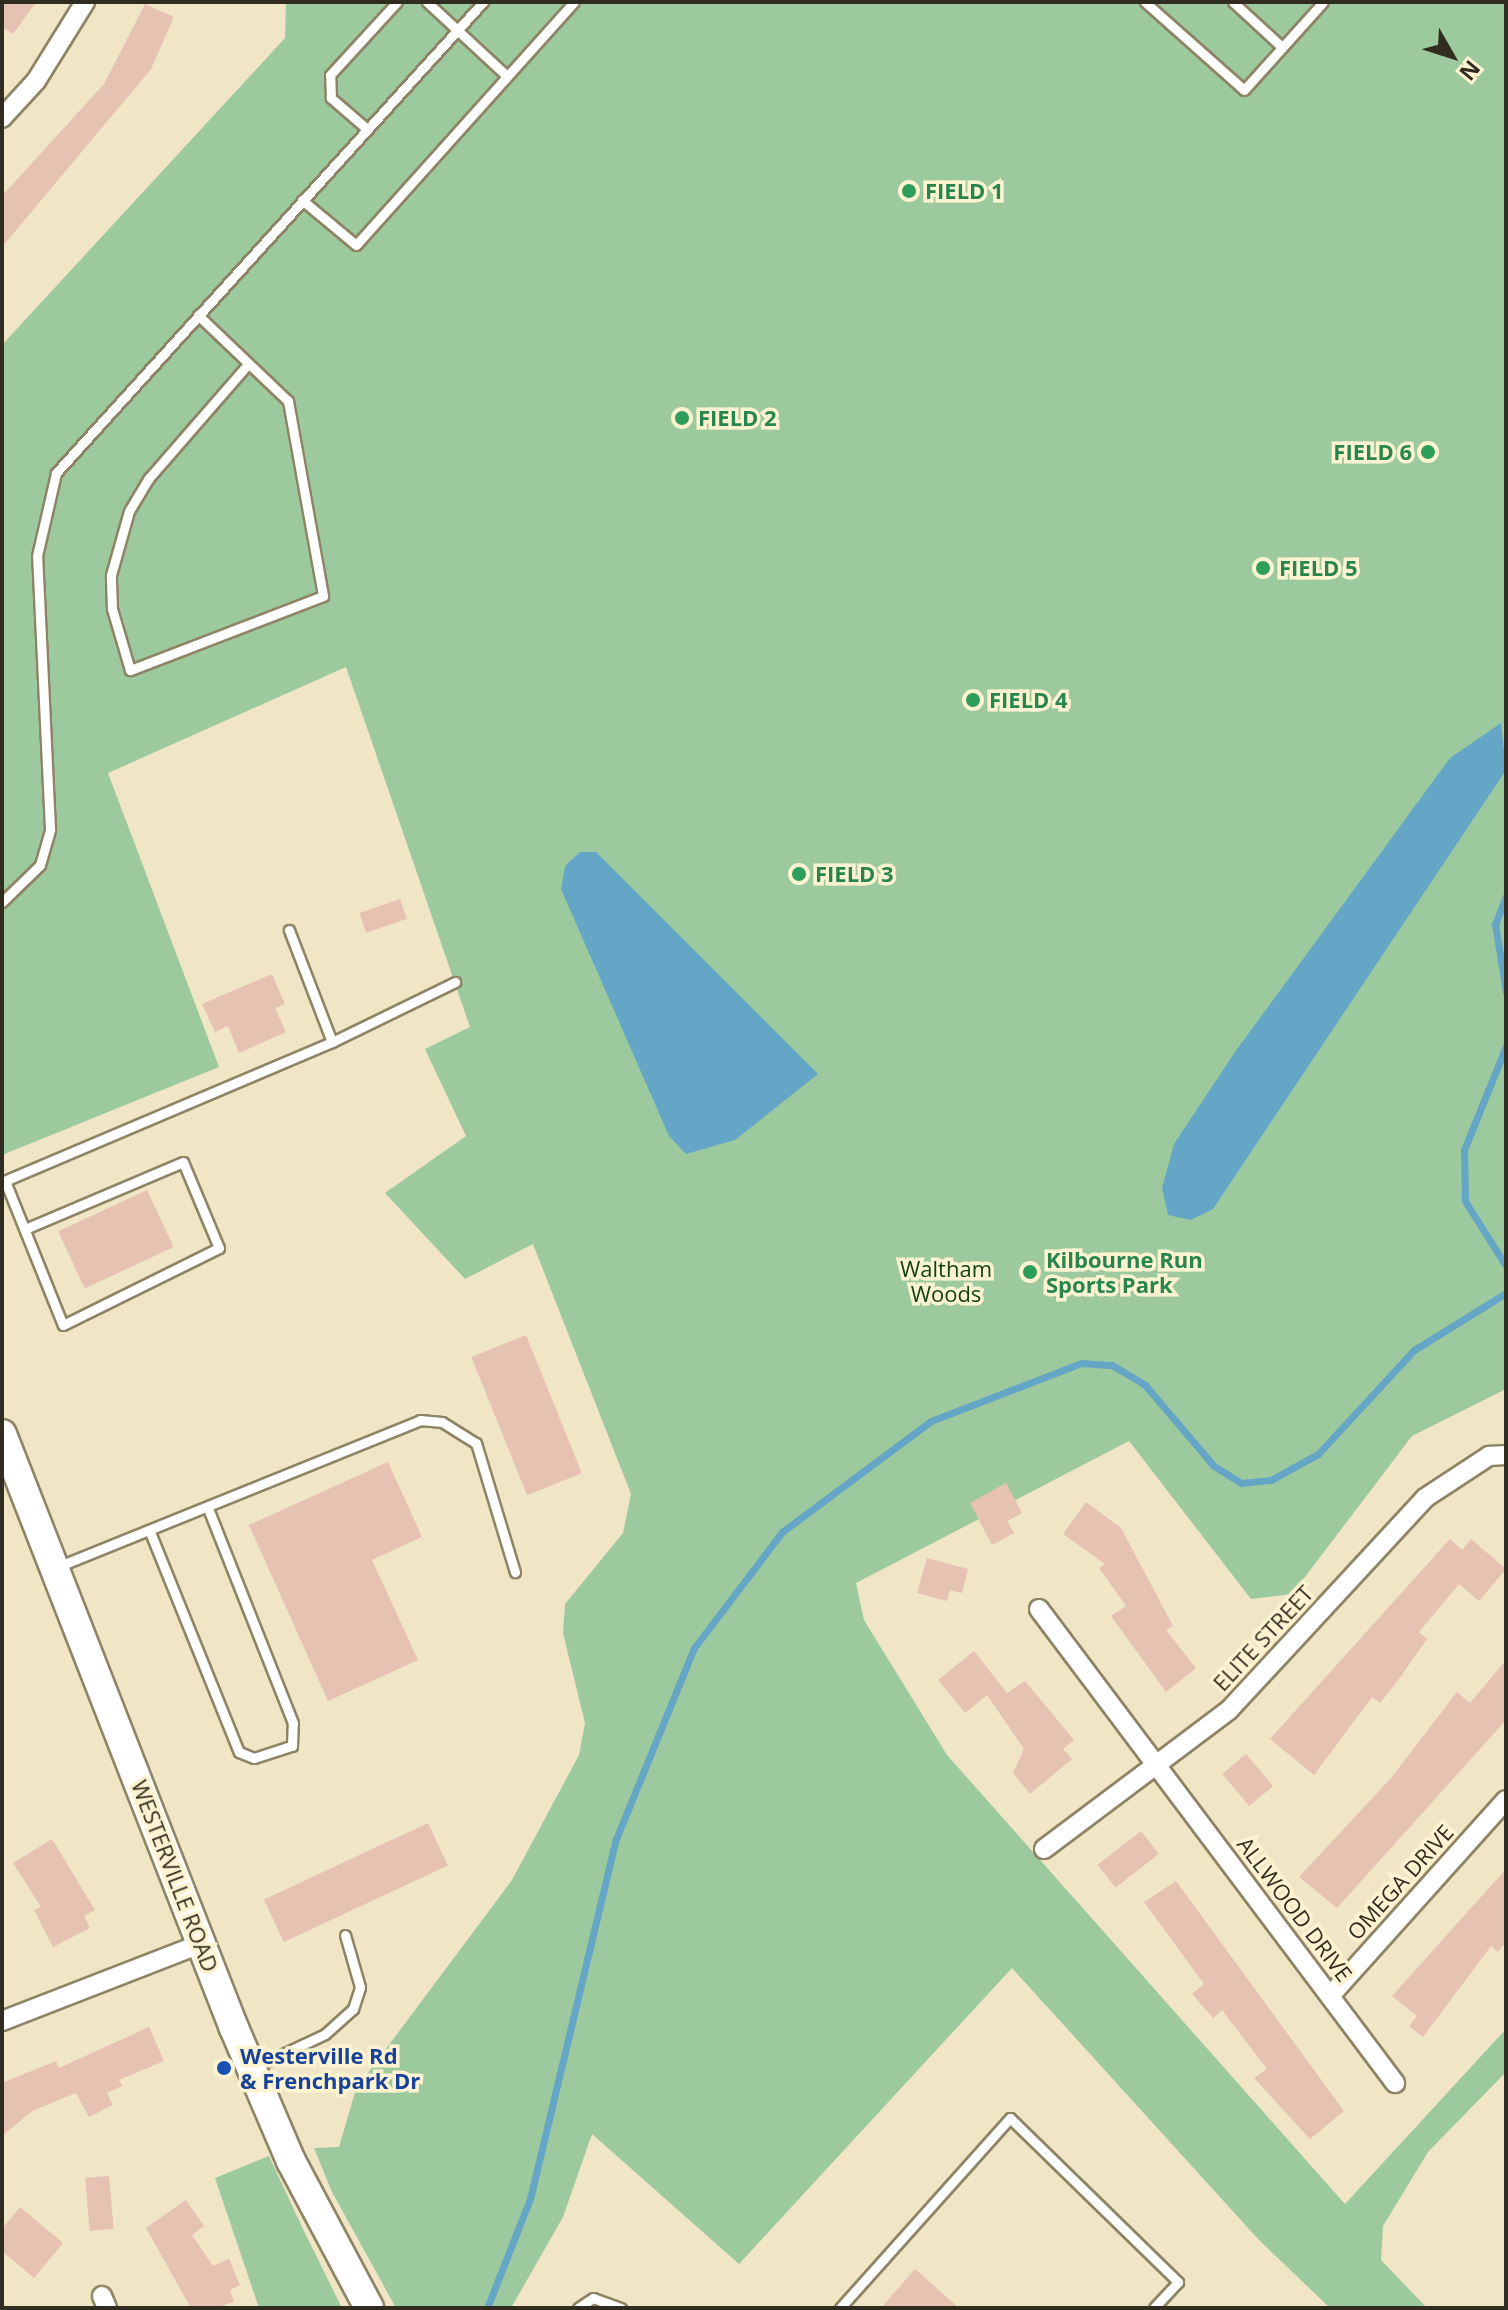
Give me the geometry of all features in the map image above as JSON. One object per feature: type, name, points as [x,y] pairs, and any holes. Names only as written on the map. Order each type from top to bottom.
[{"type":"main road","name":"WESTERVILLE ROAD","points":[[2,1434],[252,2068],[369,2308]]},
{"type":"street","points":[[2,118],[85,4]]},
{"type":"street","name":"ELITE STREET","points":[[1044,1849],[1157,1765],[1257,1684],[1425,1498],[1489,1456],[1506,1455]]},
{"type":"street","name":"ALLWOOD DRIVE","points":[[1039,1609],[1395,2083]]},
{"type":"street","name":"OMEGA DRIVE","points":[[1330,1996],[1506,1800]]},
{"type":"street","points":[[2,2021],[201,1944]]},
{"type":"lane","points":[[367,129],[331,98],[330,75],[397,2]]},
{"type":"lane","points":[[427,2],[507,76]]},
{"type":"lane","points":[[2,902],[40,865],[50,829],[37,556],[56,473],[483,2]]},
{"type":"lane","points":[[302,200],[356,245],[574,2]]},
{"type":"lane","points":[[1145,2],[1244,90],[1323,2]]},
{"type":"lane","points":[[1233,2],[1282,47]]},
{"type":"lane","points":[[198,315],[288,401],[323,596],[130,670],[112,609],[111,575],[129,511],[149,478],[248,364]]},
{"type":"lane","points":[[289,930],[332,1042]]},
{"type":"lane","points":[[25,1229],[183,1162],[219,1248],[63,1325],[4,1181],[332,1042],[455,982]]},
{"type":"lane","points":[[54,1568],[150,1532],[420,1420],[442,1422],[476,1443],[515,1572]]},
{"type":"lane","points":[[150,1532],[239,1752],[254,1758],[292,1746],[293,1723],[208,1508]]},
{"type":"lane","points":[[252,2068],[325,2034],[353,2009],[360,1987],[345,1935]]},
{"type":"lane","points":[[840,2308],[1010,2118],[1178,2282],[1154,2308]]},
{"type":"lane","points":[[578,2308],[593,2298],[621,2308]]},
{"type":"green space","name":"Kilbourne Run Sports Park","points":[[286,2],[1506,2],[1506,1389],[1412,1436],[1292,1594],[1251,1599],[1129,1441],[856,1583],[864,1620],[947,1755],[1345,2204],[1506,2029],[1506,2072],[1428,2152],[1383,2226],[1381,2260],[1427,2308],[1330,2308],[1259,2240],[1012,1968],[739,2264],[592,2134],[563,2217],[511,2308],[396,2308],[332,2192],[314,2148],[339,2147],[356,2089],[512,1880],[579,1755],[585,1723],[563,1633],[565,1604],[623,1533],[631,1494],[533,1244],[465,1279],[385,1193],[466,1136],[425,1049],[470,1027],[346,667],[108,773],[219,1067],[2,1155],[2,345],[285,38]]},
{"type":"green space","points":[[269,2156],[342,2308],[259,2308],[215,2178]]},
{"type":"water","points":[[1501,723],[1506,770],[1213,1209],[1191,1220],[1168,1215],[1162,1188],[1174,1144],[1235,1052],[1450,758]]},
{"type":"water","points":[[580,852],[596,852],[818,1074],[735,1140],[686,1154],[669,1136],[561,889],[565,866]]},
{"type":"building","points":[[2,2],[36,2],[13,34],[2,27]]},
{"type":"building","points":[[145,4],[174,17],[151,69],[2,247],[2,196],[104,84]]},
{"type":"building","points":[[400,899],[407,919],[366,933],[359,913]]},
{"type":"building","points":[[272,974],[285,1004],[275,1008],[286,1032],[239,1053],[228,1026],[215,1032],[202,1004]]},
{"type":"building","points":[[147,1190],[174,1247],[85,1289],[58,1231]]},
{"type":"building","points":[[526,1335],[582,1473],[527,1495],[471,1357]]},
{"type":"building","points":[[388,1462],[422,1537],[372,1560],[418,1660],[328,1701],[249,1525]]},
{"type":"building","points":[[1006,1483],[1022,1513],[1007,1521],[1014,1533],[992,1545],[970,1503]]},
{"type":"building","points":[[1086,1502],[1121,1528],[1173,1626],[1166,1630],[1196,1668],[1166,1692],[1111,1616],[1126,1606],[1099,1568],[1105,1564],[1063,1534]]},
{"type":"building","points":[[1450,1539],[1462,1550],[1471,1539],[1506,1569],[1479,1601],[1459,1584],[1419,1632],[1427,1639],[1399,1679],[1380,1703],[1372,1697],[1314,1775],[1270,1739]]},
{"type":"building","points":[[927,1558],[968,1569],[962,1593],[950,1590],[947,1601],[917,1593]]},
{"type":"building","points":[[974,1651],[1007,1693],[1025,1681],[1074,1740],[1063,1749],[1072,1759],[1030,1794],[1013,1773],[1024,1749],[987,1695],[965,1713],[938,1680]]},
{"type":"building","points":[[1506,1660],[1506,1720],[1337,1908],[1299,1877],[1391,1778],[1457,1692],[1470,1703]]},
{"type":"building","points":[[1246,1754],[1273,1786],[1249,1806],[1222,1774]]},
{"type":"building","points":[[428,1823],[448,1866],[284,1942],[264,1899]]},
{"type":"building","points":[[1141,1831],[1159,1854],[1116,1888],[1098,1865]]},
{"type":"building","points":[[52,1839],[95,1910],[84,1916],[90,1928],[53,1947],[34,1910],[41,1907],[13,1863]]},
{"type":"building","points":[[1506,1869],[1506,1942],[1498,1952],[1491,1946],[1423,2037],[1409,2026],[1417,2016],[1392,1996]]},
{"type":"building","points":[[1176,1881],[1344,2111],[1310,2139],[1254,2078],[1267,2069],[1222,2010],[1213,2018],[1192,1994],[1204,1984],[1144,1902]]},
{"type":"building","points":[[149,2027],[164,2061],[119,2080],[122,2086],[107,2093],[113,2105],[89,2117],[76,2093],[32,2111],[2,2136],[2,2083],[56,2061],[59,2068]]},
{"type":"building","points":[[109,2176],[114,2229],[90,2231],[85,2178]]},
{"type":"building","points":[[186,2200],[204,2226],[192,2235],[213,2266],[229,2259],[240,2285],[230,2290],[234,2301],[218,2308],[191,2308],[146,2228]]},
{"type":"building","points":[[20,2207],[63,2243],[34,2278],[2,2251],[2,2229]]},
{"type":"building","points":[[915,2269],[959,2308],[881,2308]]},
{"type":"waterway","points":[[1506,896],[1495,924],[1506,992]]},
{"type":"waterway","points":[[1506,1046],[1464,1150],[1465,1201],[1506,1266]]},
{"type":"waterway","points":[[487,2308],[530,2199],[616,1839],[694,1648],[782,1532],[931,1421],[1081,1363],[1112,1365],[1145,1385],[1214,1466],[1241,1483],[1271,1480],[1318,1454],[1414,1350],[1506,1293]]},
{"type":"place","name":"FIELD 1","points":[[909,191]]},
{"type":"place","name":"FIELD 2","points":[[682,418]]},
{"type":"place","name":"FIELD 6","points":[[1428,452]]},
{"type":"place","name":"FIELD 5","points":[[1263,568]]},
{"type":"place","name":"FIELD 4","points":[[973,700]]},
{"type":"place","name":"FIELD 3","points":[[799,874]]},
{"type":"place","name":"Kilbourne Run Sports Park","points":[[1030,1272]]},
{"type":"place","name":"Westerville Rd & Frenchpark Dr","points":[[224,2068]]},
{"type":"park label","name":"Waltham Woods","points":[[946,1280]]}]
